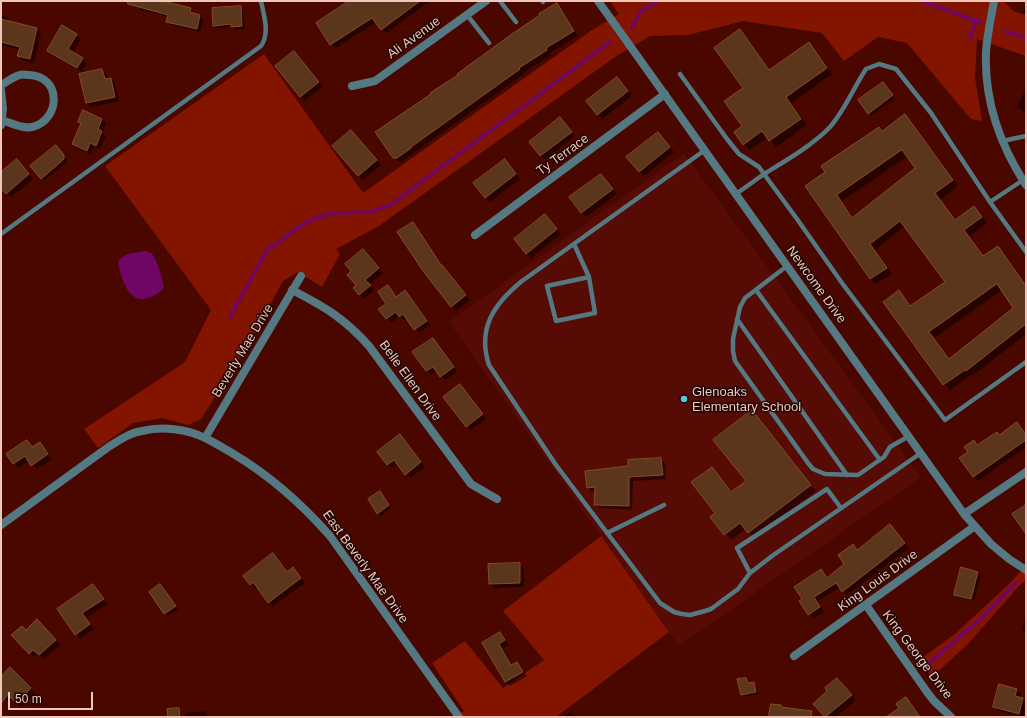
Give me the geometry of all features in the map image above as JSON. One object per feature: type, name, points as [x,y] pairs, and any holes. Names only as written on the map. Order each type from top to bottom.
[{"type":"street","name":"Ali Avenue","points":[[352,86],[376,81],[486,1]]},
{"type":"street","name":"Newcome Drive","points":[[598,1],[964,514],[991,544],[1009,559],[1026,570]]},
{"type":"street","points":[[994,1],[986,52],[986,74],[989,95],[993,116],[1002,141],[1024,182]]},
{"type":"street","points":[[1,85],[20,75],[34,75],[49,83],[53,90],[53,109],[40,124],[31,127],[2,122],[2,93]]},
{"type":"street","name":"Ty Terrace","points":[[475,235],[665,94]]},
{"type":"street","name":"Beverly Mae Drive","points":[[205,438],[301,276]]},
{"type":"street","name":"Belle Ellen Drive","points":[[292,290],[328,308],[357,332],[471,484],[497,499]]},
{"type":"street","name":"East Beverly Mae Drive","points":[[1,525],[107,448],[125,437],[142,430],[159,429],[175,430],[205,438],[267,476],[292,496],[316,520],[330,536],[459,717]]},
{"type":"street","points":[[964,514],[1026,472]]},
{"type":"street","name":"King Louis Drive","points":[[794,656],[975,526]]},
{"type":"street","name":"King George Drive","points":[[866,605],[927,692],[951,717]]},
{"type":"lane","points":[[1,234],[261,46],[265,40],[266,25],[261,1]]},
{"type":"lane","points":[[500,1],[516,22]]},
{"type":"lane","points":[[467,15],[489,43]]},
{"type":"lane","points":[[736,194],[803,149],[830,127],[866,69],[879,64],[896,69],[931,113],[990,202],[1026,252]]},
{"type":"lane","points":[[680,74],[726,139],[739,154],[759,167],[842,283],[945,420],[1026,362]]},
{"type":"lane","points":[[1002,141],[1026,136]]},
{"type":"lane","points":[[705,150],[522,281],[498,304],[488,322],[485,348],[492,371],[556,464],[660,603],[674,612],[690,615],[698,614],[710,609],[738,589],[750,573],[921,453]]},
{"type":"lane","points":[[990,202],[1024,182]]},
{"type":"lane","points":[[574,244],[590,277],[595,313],[556,320],[548,286],[590,277]]},
{"type":"lane","points":[[787,266],[745,298],[737,319],[733,351],[735,361],[813,469],[825,474],[858,475],[884,457],[890,447],[909,436]]},
{"type":"lane","points":[[756,290],[880,460]]},
{"type":"lane","points":[[737,319],[847,474]]},
{"type":"lane","points":[[750,573],[737,548],[827,489],[841,508]]},
{"type":"lane","points":[[607,533],[664,505]]},
{"type":"shaded area","points":[[610,1],[1004,1],[1013,11],[1026,15],[1026,56],[977,39],[975,78],[982,121],[971,119],[907,43],[878,37],[844,61],[822,33],[743,21],[688,35],[650,36],[615,57],[379,226],[336,249],[340,254],[322,287],[298,272],[283,281],[253,336],[201,419],[188,425],[162,418],[133,423],[98,448],[84,429],[185,362],[211,310],[105,166],[264,54],[363,193],[592,30],[619,14]]},
{"type":"shaded area","name":"Glenoaks Elementary School","points":[[684,153],[921,477],[679,646],[449,322]]},
{"type":"shaded area","points":[[145,251],[151,253],[155,259],[164,288],[155,295],[141,299],[136,298],[127,289],[121,276],[118,263],[125,255]]},
{"type":"shaded area","points":[[601,536],[669,632],[556,717],[456,717],[464,711],[432,663],[465,641],[503,688],[544,660],[503,611]]},
{"type":"shaded area","points":[[1026,565],[1026,580],[969,643],[932,677],[919,660],[955,634],[1012,581]]},
{"type":"building","points":[[128,1],[163,1],[191,8],[190,12],[200,15],[197,29],[166,22],[168,15],[128,4]]},
{"type":"building","points":[[349,1],[420,1],[381,30],[372,18],[330,45],[316,23]]},
{"type":"building","points":[[557,3],[574,31],[546,48],[547,50],[519,68],[520,69],[397,158],[393,158],[375,132],[458,75],[457,74],[540,15],[539,14]]},
{"type":"building","points":[[241,6],[242,26],[231,27],[231,24],[213,26],[212,8]]},
{"type":"building","points":[[1,19],[37,28],[30,59],[17,56],[20,47],[1,42]]},
{"type":"building","points":[[62,25],[77,34],[68,49],[83,58],[77,68],[47,51]]},
{"type":"building","points":[[740,29],[769,70],[809,42],[827,68],[786,97],[801,119],[769,141],[762,131],[743,145],[734,132],[742,126],[724,101],[743,88],[714,48]]},
{"type":"building","points":[[294,51],[319,82],[300,97],[275,66]]},
{"type":"building","points":[[102,69],[105,79],[111,78],[115,97],[86,103],[79,74]]},
{"type":"building","points":[[617,77],[628,91],[597,115],[586,101]]},
{"type":"building","points":[[883,82],[893,95],[868,114],[858,100]]},
{"type":"building","points":[[83,110],[102,119],[98,129],[102,131],[96,146],[90,143],[87,151],[72,144],[81,123],[78,122]]},
{"type":"building","points":[[905,114],[953,180],[935,193],[955,220],[974,206],[982,217],[964,230],[983,256],[998,246],[1026,286],[1026,324],[966,371],[965,370],[943,385],[883,302],[899,290],[910,306],[945,282],[900,221],[870,244],[887,268],[870,279],[805,186],[825,172],[821,166],[879,127],[882,131]],"holes":[[[902,150],[915,168],[852,218],[837,195]],[[997,284],[1013,308],[949,359],[929,332]]]},
{"type":"building","points":[[560,117],[572,132],[540,156],[529,142]]},
{"type":"building","points":[[351,130],[377,160],[358,176],[332,146]]},
{"type":"building","points":[[658,132],[670,147],[639,172],[626,157]]},
{"type":"building","points":[[56,145],[64,155],[64,159],[41,179],[30,166]]},
{"type":"building","points":[[17,159],[29,174],[6,194],[1,188],[1,172]]},
{"type":"building","points":[[505,159],[516,174],[485,198],[473,183]]},
{"type":"building","points":[[601,174],[613,189],[581,213],[569,197]]},
{"type":"building","points":[[545,214],[557,229],[526,254],[514,239]]},
{"type":"building","points":[[413,222],[441,265],[466,295],[451,307],[423,271],[397,232]]},
{"type":"building","points":[[363,249],[379,268],[365,280],[371,285],[359,295],[353,288],[356,285],[347,275],[351,271],[345,264]]},
{"type":"building","points":[[388,285],[396,297],[405,290],[427,321],[414,330],[403,314],[399,317],[396,312],[386,319],[378,309],[386,304],[378,292]]},
{"type":"building","points":[[433,338],[454,367],[440,377],[433,367],[426,371],[412,352]]},
{"type":"building","points":[[460,384],[483,414],[466,427],[443,397]]},
{"type":"building","points":[[752,410],[811,485],[748,533],[740,523],[724,535],[710,517],[715,513],[691,482],[712,467],[731,492],[746,481],[713,440]]},
{"type":"building","points":[[1017,422],[1026,435],[1026,440],[973,477],[959,458],[968,452],[964,447],[974,440],[977,445],[997,432],[999,435]]},
{"type":"building","points":[[400,434],[421,462],[405,475],[394,460],[387,465],[377,452]]},
{"type":"building","points":[[27,440],[32,447],[40,442],[48,454],[31,466],[25,456],[13,464],[6,454]]},
{"type":"building","points":[[661,458],[663,475],[629,477],[629,506],[594,505],[595,487],[587,488],[585,471],[628,466],[628,460]]},
{"type":"building","points":[[380,491],[389,505],[377,514],[368,499]]},
{"type":"building","points":[[1026,505],[1026,534],[1012,514]]},
{"type":"building","points":[[890,524],[905,543],[842,592],[836,583],[814,597],[820,607],[808,615],[799,601],[802,599],[794,587],[821,569],[827,578],[844,564],[838,555],[853,544],[857,550]]},
{"type":"building","points":[[273,553],[287,572],[293,567],[301,578],[268,603],[253,582],[250,585],[243,576]]},
{"type":"building","points":[[520,563],[520,583],[489,584],[488,564]]},
{"type":"building","points":[[961,567],[978,572],[971,599],[954,595]]},
{"type":"building","points":[[93,584],[104,599],[82,613],[90,624],[75,635],[57,609]]},
{"type":"building","points":[[160,584],[176,606],[164,614],[149,592]]},
{"type":"building","points":[[37,619],[56,640],[39,655],[33,650],[29,654],[11,635],[22,626],[26,630]]},
{"type":"building","points":[[500,632],[505,640],[499,644],[511,665],[517,662],[523,672],[505,682],[482,643]]},
{"type":"building","points":[[10,667],[31,688],[16,703],[8,695],[1,703],[1,677]]},
{"type":"building","points":[[746,678],[748,683],[754,682],[756,692],[741,695],[737,679]]},
{"type":"building","points":[[837,678],[852,695],[825,717],[813,704],[827,691],[825,688]]},
{"type":"building","points":[[999,684],[1017,689],[1015,696],[1023,698],[1019,714],[993,707]]},
{"type":"building","points":[[906,697],[920,717],[886,717],[899,708],[896,704]]},
{"type":"building","points":[[771,704],[781,705],[781,707],[812,711],[811,717],[769,717]]},
{"type":"building","points":[[179,708],[180,717],[168,717],[167,709]]},
{"type":"waterway","points":[[632,28],[641,11],[658,1]]},
{"type":"waterway","points":[[921,1],[980,22]]},
{"type":"waterway","points":[[970,38],[976,20]]},
{"type":"waterway","points":[[1005,31],[1026,38]]},
{"type":"waterway","points":[[230,317],[267,250],[305,223],[331,213],[370,212],[390,205],[610,42]]},
{"type":"waterway","points":[[926,665],[984,615],[1016,582]]},
{"type":"place","name":"Glenoaks Elementary School","points":[[684,399]]}]
